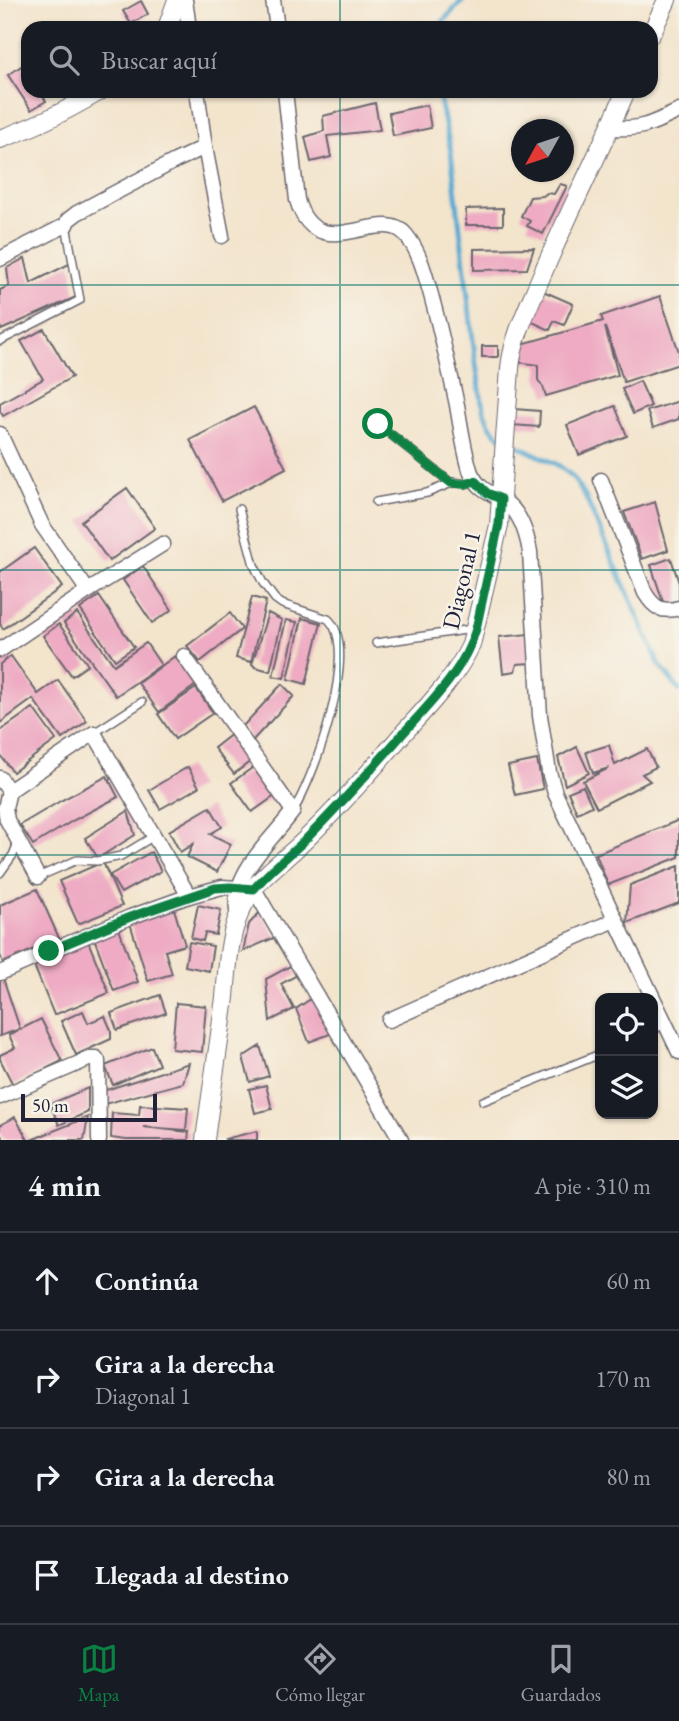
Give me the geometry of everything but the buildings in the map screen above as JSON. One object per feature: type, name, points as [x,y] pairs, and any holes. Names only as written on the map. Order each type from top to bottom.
[{"type":"street","points":[[170,21],[177,0]]},
{"type":"street","points":[[185,0],[187,21]]},
{"type":"street","points":[[273,0],[276,21]]},
{"type":"street","points":[[657,21],[667,0]]},
{"type":"street","points":[[0,139],[26,130],[87,98]]},
{"type":"street","points":[[198,98],[222,236]]},
{"type":"street","points":[[286,98],[297,200],[311,226],[326,233],[397,228],[407,236],[419,257],[443,339],[469,467],[475,481],[487,493],[511,507],[528,541],[540,716],[549,772],[562,810],[615,920],[659,1027],[679,1052]]},
{"type":"street","name":"Diagonal 1","points":[[205,1140],[229,947],[245,901],[246,888],[293,852],[318,827],[448,683],[471,645],[499,524],[511,358],[529,305],[558,237],[623,98]]},
{"type":"street","points":[[610,128],[642,127],[679,111]]},
{"type":"street","points":[[0,259],[66,225],[77,213],[175,160],[205,147]]},
{"type":"street","points":[[0,434],[42,525],[88,591]]},
{"type":"street","points":[[601,480],[645,593],[661,610],[679,608]]},
{"type":"street","points":[[0,650],[163,544]]},
{"type":"street","points":[[184,656],[293,811],[243,876],[246,888],[401,1140]]},
{"type":"street","points":[[38,877],[6,820],[5,808],[9,791],[94,733],[189,896]]},
{"type":"street","points":[[0,778],[9,791]]},
{"type":"street","points":[[0,973],[130,917],[189,896],[222,887],[246,888]]},
{"type":"street","points":[[389,1020],[615,920]]},
{"type":"street","points":[[0,1097],[94,1057],[98,1061],[99,1140]]},
{"type":"lane","points":[[0,341],[80,300],[66,225]]},
{"type":"lane","points":[[378,424],[451,483]]},
{"type":"lane","points":[[376,502],[427,493],[451,483],[465,484],[475,481]]},
{"type":"lane","points":[[239,509],[254,565],[275,599],[282,604],[328,619],[337,632],[339,675],[332,708],[313,768],[293,811]]},
{"type":"lane","points":[[376,643],[476,629]]},
{"type":"lane","points":[[94,733],[142,702]]},
{"type":"lane","points":[[38,877],[77,860],[97,861],[121,856],[154,836]]},
{"type":"lane","points":[[0,873],[18,843]]},
{"type":"lane","points":[[483,1101],[595,1056]]},
{"type":"waterway","points":[[444,21],[463,0]]},
{"type":"waterway","points":[[439,98],[451,152],[483,409],[490,426],[501,438]]},
{"type":"waterway","points":[[510,442],[558,465],[572,476],[585,496],[659,664],[679,690]]},
{"type":"route","points":[[49,951],[130,917],[215,888],[254,889],[262,878],[308,837],[373,767],[448,683],[465,658],[476,629],[499,524],[501,499],[487,493],[475,481],[469,484],[451,483],[378,424]]}]
